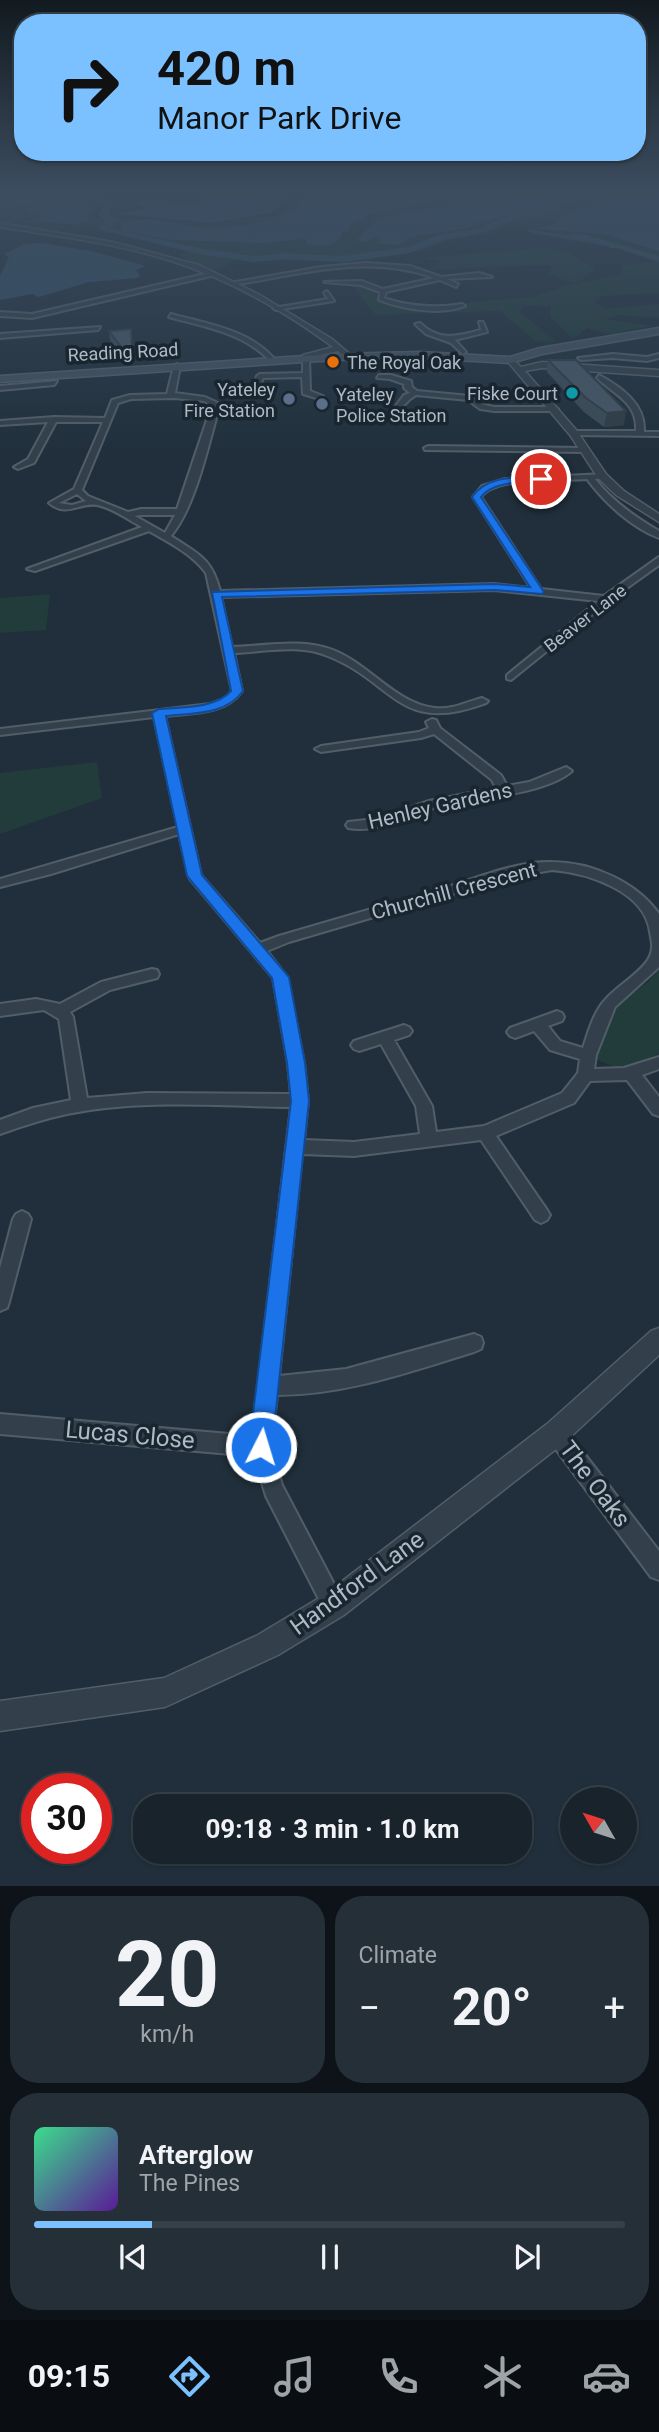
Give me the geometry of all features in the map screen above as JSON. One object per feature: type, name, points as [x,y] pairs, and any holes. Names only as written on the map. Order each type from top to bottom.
[{"type":"main road","name":"Reading Road","points":[[516,360],[540,351],[659,331]]},
{"type":"main road","name":"Reading Road","points":[[420,355],[609,340]]},
{"type":"main road","name":"Reading Road","points":[[463,352],[498,355],[516,360],[575,342]]},
{"type":"main road","name":"Reading Road","points":[[0,378],[306,358],[341,353],[498,355]]},
{"type":"street","points":[[0,314],[33,316],[196,278]]},
{"type":"street","points":[[222,278],[275,308],[341,353]]},
{"type":"street","points":[[233,283],[264,278]]},
{"type":"street","points":[[433,278],[456,285]]},
{"type":"street","points":[[327,282],[362,283],[383,291],[451,278]]},
{"type":"street","points":[[383,291],[381,299],[407,306],[442,309],[462,306]]},
{"type":"street","points":[[317,294],[340,292]]},
{"type":"street","points":[[275,308],[332,300],[327,293]]},
{"type":"street","points":[[21,335],[33,316]]},
{"type":"street","points":[[172,316],[220,329],[262,348],[272,360]]},
{"type":"street","points":[[418,324],[422,331],[453,340],[485,331],[481,323]]},
{"type":"street","points":[[0,336],[95,330]]},
{"type":"street","points":[[453,340],[463,352]]},
{"type":"street","points":[[581,358],[613,356],[647,359],[659,356]]},
{"type":"street","points":[[306,358],[306,391],[320,398]]},
{"type":"street","points":[[516,360],[542,365],[659,373]]},
{"type":"street","points":[[516,360],[575,433],[583,450],[602,476],[620,493],[659,519]]},
{"type":"street","points":[[173,396],[171,394],[177,366]]},
{"type":"street","points":[[258,377],[307,375]]},
{"type":"street","points":[[379,377],[391,377],[408,383],[408,388],[415,393],[470,398],[483,407],[554,409]]},
{"type":"street","points":[[599,377],[624,394],[639,411],[643,421],[640,433]]},
{"type":"street","points":[[0,388],[54,383]]},
{"type":"street","points":[[397,410],[407,397],[415,393]]},
{"type":"street","points":[[92,502],[84,506],[62,507],[53,503],[78,490],[115,402],[121,399],[173,396],[207,399],[216,404],[173,532],[166,537]]},
{"type":"street","points":[[0,423],[54,419],[107,420]]},
{"type":"street","points":[[18,467],[31,461],[54,419]]},
{"type":"street","points":[[575,433],[659,434]]},
{"type":"street","points":[[428,448],[583,450]]},
{"type":"street","points":[[538,592],[477,497],[478,493],[490,485],[505,481],[602,476]]},
{"type":"street","points":[[590,478],[604,496],[625,514],[659,535]]},
{"type":"street","points":[[0,732],[212,707],[230,700],[237,691],[211,573],[200,559],[128,515],[92,502],[78,490]]},
{"type":"street","points":[[128,515],[141,512],[179,512]]},
{"type":"street","points":[[32,569],[149,528]]},
{"type":"street","name":"Beaver Lane","points":[[510,677],[659,560]]},
{"type":"street","points":[[216,594],[495,587],[606,599]]},
{"type":"street","points":[[229,650],[311,649],[330,652],[405,703],[432,710],[461,709],[482,701]]},
{"type":"street","points":[[432,710],[435,730],[497,778],[503,790]]},
{"type":"street","points":[[159,713],[195,876],[280,977],[296,1063],[300,1101],[261,1447],[273,1489],[334,1605]]},
{"type":"street","points":[[321,749],[421,735],[435,730]]},
{"type":"street","name":"Henley Gardens","points":[[352,825],[377,823],[433,804],[532,785],[566,771]]},
{"type":"street","points":[[0,883],[65,867],[146,838],[185,829]]},
{"type":"street","name":"Churchill Crescent","points":[[259,949],[284,939],[484,881],[527,869],[553,866],[578,869],[610,880],[632,894],[654,916],[659,943]]},
{"type":"street","points":[[295,1147],[354,1149],[485,1133],[568,1098],[586,1075],[588,1055],[609,1004],[655,962],[659,948]]},
{"type":"street","points":[[61,1010],[106,986],[152,974]]},
{"type":"street","points":[[0,1010],[49,1004],[61,1010],[66,1017],[80,1105]]},
{"type":"street","points":[[515,1032],[557,1017]]},
{"type":"street","points":[[537,1024],[555,1046],[588,1055]]},
{"type":"street","points":[[359,1045],[404,1031]]},
{"type":"street","points":[[385,1037],[424,1106],[429,1139]]},
{"type":"street","points":[[586,1075],[613,1078],[659,1063]]},
{"type":"street","points":[[632,1074],[659,1109]]},
{"type":"street","points":[[0,1127],[49,1111],[110,1101],[300,1101]]},
{"type":"street","points":[[485,1133],[541,1214]]},
{"type":"street","points":[[0,1302],[22,1219]]},
{"type":"street","name":"Handford Lane","points":[[0,1716],[165,1692],[268,1645],[334,1605],[556,1433],[659,1339]]},
{"type":"street","points":[[267,1385],[300,1387],[392,1370],[474,1343]]},
{"type":"street","name":"Lucas Close","points":[[0,1424],[261,1447]]},
{"type":"street","name":"The Oaks","points":[[556,1433],[659,1569]]},
{"type":"green space","points":[[560,278],[583,278],[575,284],[603,278],[659,278],[659,293],[600,296],[594,302],[607,309],[659,304],[659,318],[618,315],[605,319],[653,326],[610,334],[587,328],[573,339],[550,316],[551,307],[523,305],[520,312],[555,341],[537,342],[500,311],[376,315],[352,285],[365,287],[376,294],[378,302],[414,308],[456,307],[469,302],[532,297],[574,283]]},
{"type":"green space","points":[[50,594],[46,630],[0,633],[0,598]]},
{"type":"green space","points":[[97,762],[102,798],[0,834],[0,773]]},
{"type":"green space","points":[[659,970],[659,1054],[621,1070],[596,1059],[619,1003],[648,982]]},
{"type":"water","points":[[0,278],[137,278],[89,282],[39,297],[32,294],[0,300]]},
{"type":"building","points":[[131,329],[132,348],[122,348],[109,331]]},
{"type":"building","points":[[548,360],[576,360],[626,411],[607,413],[586,398]]},
{"type":"place","name":"The Royal Oak","points":[[333,362]]},
{"type":"place","name":"Fiske Court","points":[[572,393]]},
{"type":"place","name":"Yateley Fire Station","points":[[289,399]]},
{"type":"place","name":"Yateley Police Station","points":[[322,404]]},
{"type":"route","points":[[261,1447],[300,1101],[296,1063],[280,977],[195,876],[159,713],[212,707],[230,700],[237,691],[216,594],[495,587],[538,592],[477,497],[482,489],[490,485],[505,481],[541,479]]}]
